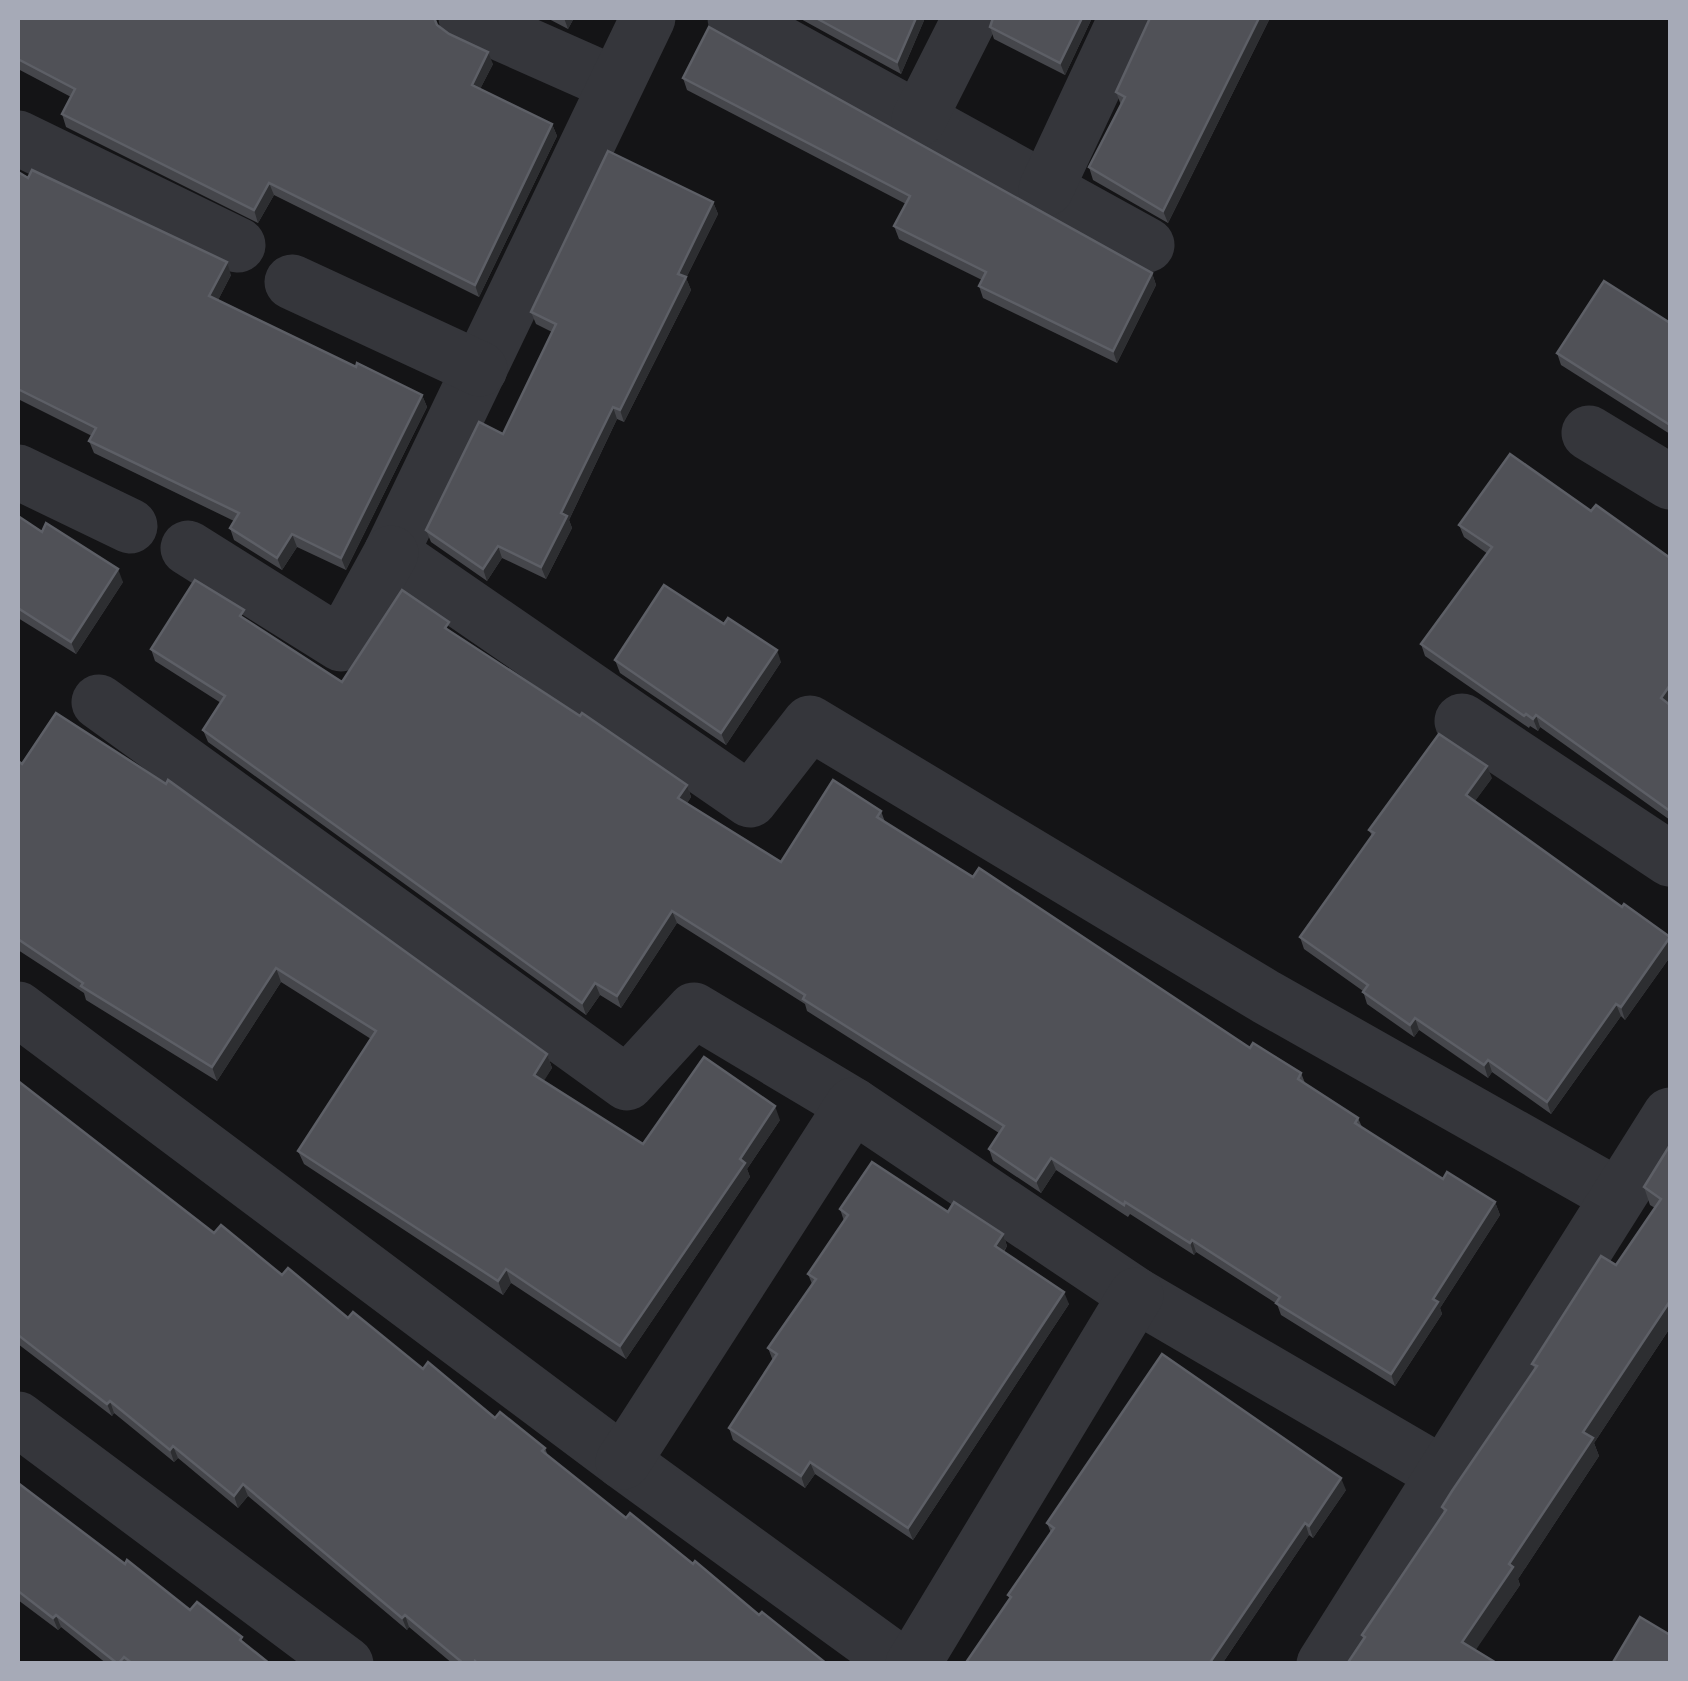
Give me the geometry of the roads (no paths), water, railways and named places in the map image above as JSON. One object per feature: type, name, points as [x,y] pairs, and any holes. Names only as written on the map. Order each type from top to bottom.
[{"type":"street","points":[[466,18],[616,84]]},
{"type":"street","points":[[188,548],[340,644],[391,552],[648,18]]},
{"type":"street","points":[[735,18],[1147,245]]},
{"type":"street","points":[[920,119],[970,18]]},
{"type":"street","points":[[1046,189],[1126,18]]},
{"type":"street","points":[[18,138],[238,245]]},
{"type":"street","points":[[292,282],[480,369]]},
{"type":"street","points":[[1589,433],[1670,482]]},
{"type":"street","points":[[18,472],[130,526]]},
{"type":"street","points":[[391,552],[750,800],[810,723],[1266,997],[1618,1196]]},
{"type":"street","points":[[99,702],[627,1083],[694,1010],[853,1106],[1136,1295],[1444,1474]]},
{"type":"street","points":[[1462,721],[1670,858]]},
{"type":"street","points":[[18,1008],[623,1462],[901,1664]]},
{"type":"street","points":[[623,1462],[853,1106]]},
{"type":"street","points":[[1324,1664],[1670,1115]]},
{"type":"street","points":[[913,1664],[1136,1295]]},
{"type":"street","points":[[18,1418],[346,1664]]}]
